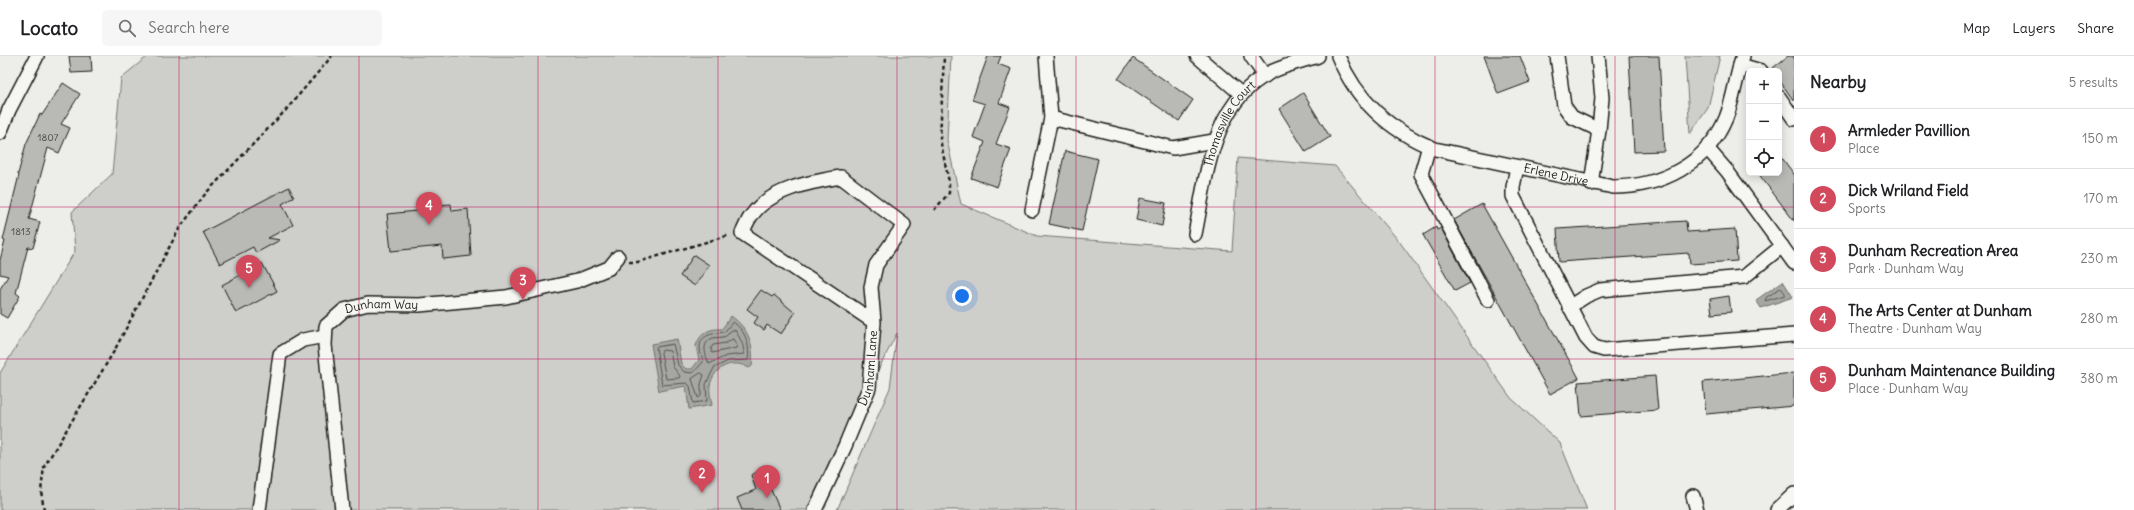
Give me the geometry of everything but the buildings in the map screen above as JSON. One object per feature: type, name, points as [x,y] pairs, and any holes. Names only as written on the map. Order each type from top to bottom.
[{"type":"street","points":[[0,133],[9,110],[37,56]]},
{"type":"street","points":[[1032,210],[1051,118],[1046,56]]},
{"type":"street","points":[[1197,56],[1242,94]]},
{"type":"street","points":[[1251,56],[1265,76]]},
{"type":"street","name":"Thomasville Court","points":[[1195,234],[1214,141],[1230,109],[1242,94],[1265,76],[1281,67],[1318,56]]},
{"type":"street","name":"Erlene Drive","points":[[1338,56],[1355,90],[1370,108],[1403,134],[1429,146],[1591,184],[1613,187],[1648,184],[1680,171],[1707,148],[1726,119],[1732,102],[1741,60]]},
{"type":"street","points":[[1557,56],[1564,106],[1572,117],[1599,130]]},
{"type":"street","points":[[1591,184],[1602,98],[1598,56]]},
{"type":"street","points":[[1741,60],[1756,68]]},
{"type":"street","points":[[1782,101],[1794,119]]},
{"type":"street","points":[[1051,118],[1173,148],[1214,141]]},
{"type":"street","points":[[1429,146],[1421,174],[1488,300]]},
{"type":"street","points":[[1707,148],[1727,171],[1794,263]]},
{"type":"street","points":[[1517,167],[1513,187],[1513,196],[1586,338],[1594,347],[1604,350],[1794,335]]},
{"type":"street","name":"Dunham Lane","points":[[742,233],[751,216],[773,196],[811,182],[840,177],[904,225],[876,265],[871,287],[874,322],[869,388],[845,446],[815,510]]},
{"type":"street","points":[[742,233],[874,322]]},
{"type":"street","points":[[1570,307],[1586,296],[1600,290],[1744,277],[1782,246]]},
{"type":"street","name":"Dunham Way","points":[[325,336],[326,326],[344,310],[368,304],[419,305],[506,297],[577,281],[609,268],[618,257]]},
{"type":"street","points":[[259,510],[280,354],[303,340],[325,336],[342,510]]},
{"type":"street","points":[[1777,510],[1794,494]]},
{"type":"street","points":[[1693,496],[1697,510]]},
{"type":"path","points":[[44,510],[41,491],[44,467],[113,353],[179,229],[206,193],[286,110],[332,56]]},
{"type":"path","points":[[934,210],[949,193],[949,182],[940,138],[944,56]]},
{"type":"path","points":[[618,257],[628,262],[638,262],[742,233]]},
{"type":"shaded area","points":[[148,56],[951,56],[947,140],[961,204],[1037,236],[1232,251],[1238,158],[1335,166],[1399,241],[1511,398],[1560,443],[1587,510],[837,510],[890,388],[897,333],[869,388],[815,510],[0,510],[0,373],[75,251],[72,212],[112,174],[121,78]]},
{"type":"shaded area","points":[[1685,56],[1720,56],[1708,108],[1690,134]]},
{"type":"water","points":[[1783,281],[1793,297],[1761,308],[1756,300]]},
{"type":"water","points":[[731,316],[742,326],[749,338],[752,351],[752,366],[749,368],[743,365],[730,364],[719,369],[712,379],[710,386],[712,405],[689,409],[686,386],[659,391],[651,344],[677,339],[681,364],[686,369],[692,369],[699,360],[696,346],[700,338],[706,332],[713,329],[722,329]]},
{"type":"place","name":"The Arts Center at Dunham","points":[[429,225]]},
{"type":"place","name":"Dunham Maintenance Building","points":[[249,288]]},
{"type":"place","name":"Dunham Recreation Area","points":[[523,300]]},
{"type":"place","name":"Dick Wriland Field","points":[[702,493]]},
{"type":"place","name":"Armleder Pavillion","points":[[767,498]]}]
